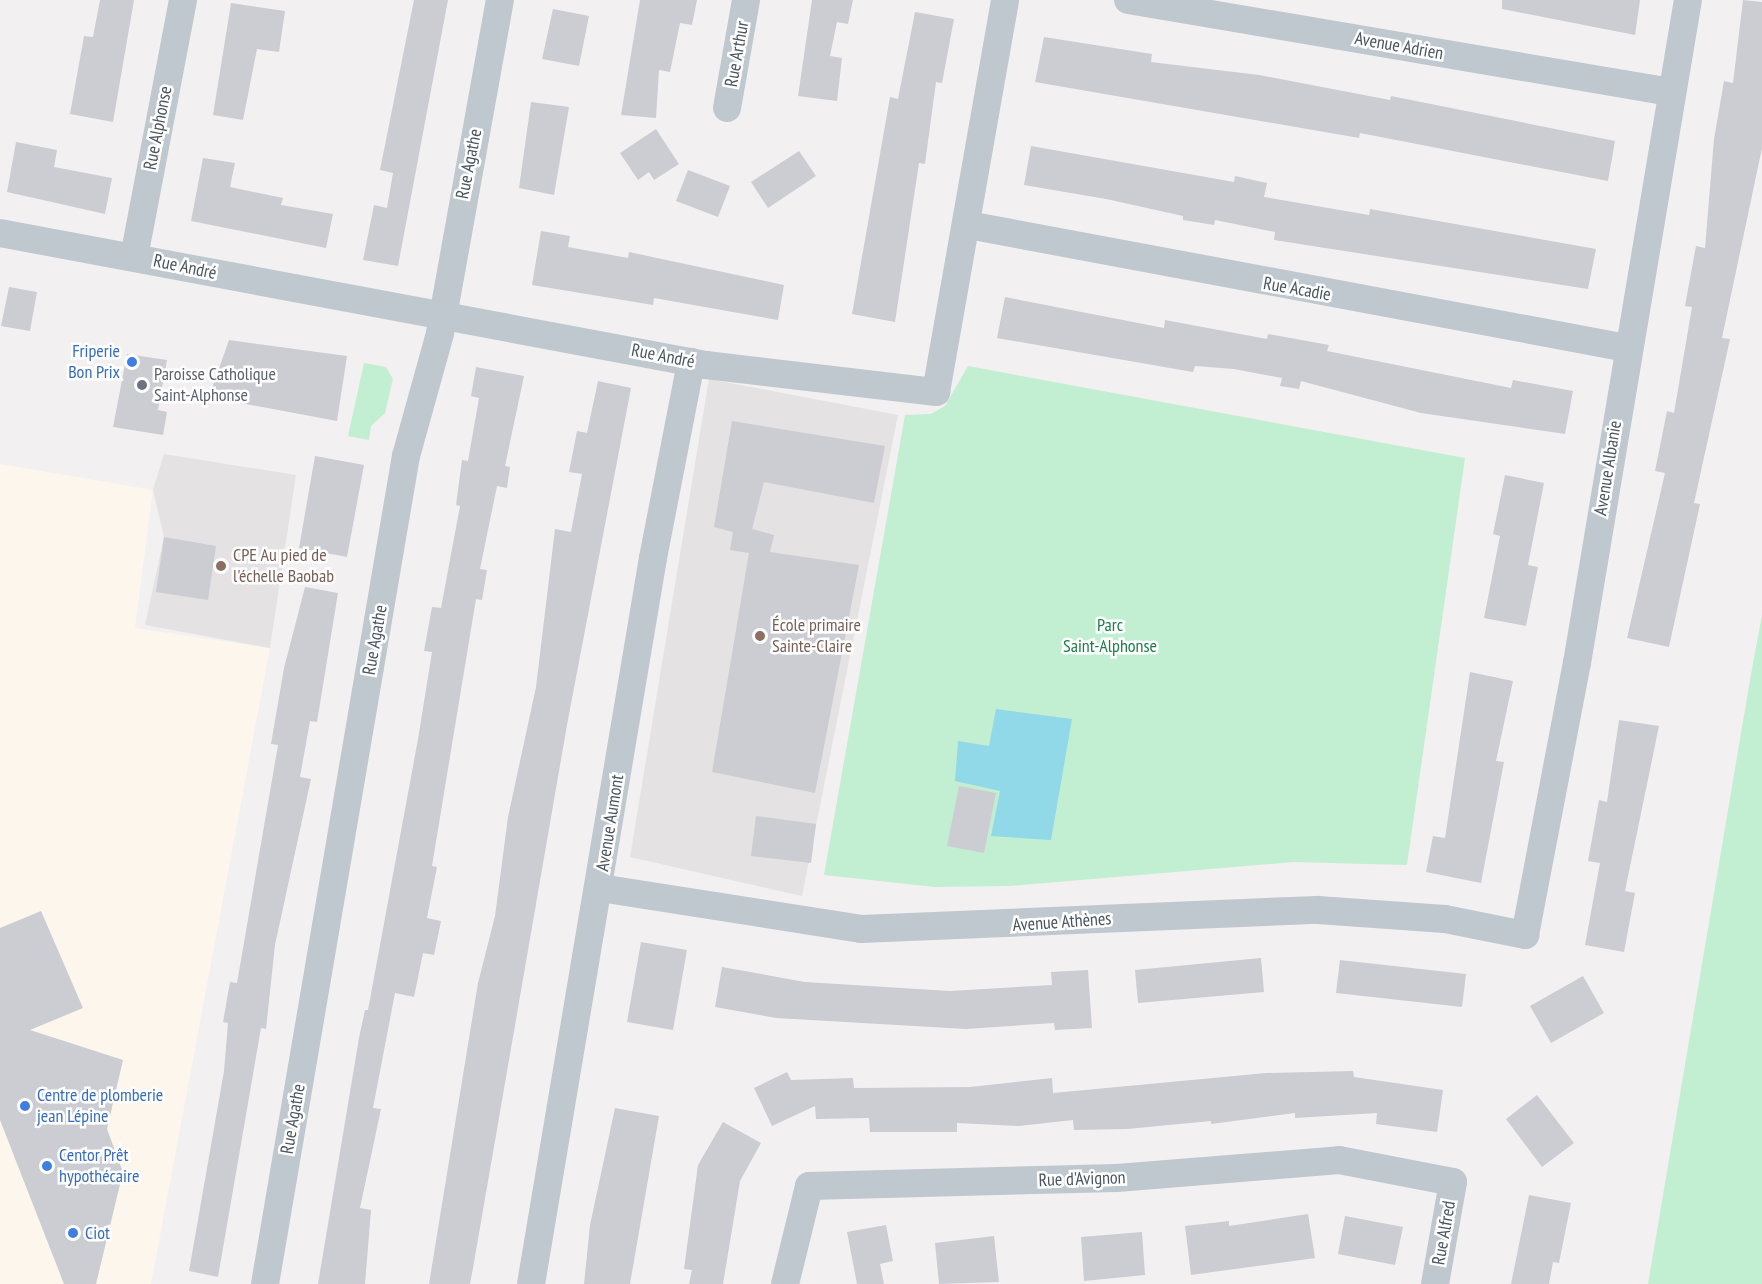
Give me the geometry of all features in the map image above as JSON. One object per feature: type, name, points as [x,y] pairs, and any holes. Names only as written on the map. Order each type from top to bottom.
[{"type":"street","name":"Rue Alphonse","points":[[134,256],[183,0]]},
{"type":"street","name":"Rue Agathe","points":[[265,1284],[406,456],[441,315],[500,0]]},
{"type":"street","name":"Rue Arthur","points":[[727,108],[746,0]]},
{"type":"street","name":"Rue André","points":[[0,233],[773,376],[865,380],[936,392],[968,225],[1005,0]]},
{"type":"street","name":"Avenue Adrien","points":[[1128,0],[1173,4],[1671,92]]},
{"type":"street","name":"Avenue Albanie","points":[[1525,935],[1577,663],[1627,348],[1688,0]]},
{"type":"street","name":"Rue Acadie","points":[[968,225],[1627,348]]},
{"type":"street","name":"Avenue Aumont","points":[[531,1284],[600,888],[653,558],[692,362]]},
{"type":"street","name":"Avenue Athènes","points":[[600,888],[861,929],[1318,910],[1445,919],[1525,935]]},
{"type":"street","name":"Rue d'Avignon","points":[[785,1284],[809,1186],[1117,1178],[1339,1160],[1453,1182]]},
{"type":"street","name":"Rue Alfred","points":[[1435,1284],[1453,1182]]},
{"type":"shaded area","name":"École primaire Sainte-Claire","points":[[709,379],[898,415],[802,896],[630,857]]},
{"type":"shaded area","name":"CPE Au pied de l'échelle Baobab","points":[[164,454],[296,475],[270,648],[145,625],[164,537],[153,490]]},
{"type":"shaded area","points":[[0,464],[153,490],[135,628],[270,648],[151,1284],[0,1284]]},
{"type":"green space","points":[[364,363],[386,367],[393,379],[385,413],[371,426],[369,440],[348,436]]},
{"type":"green space","name":"Parc Saint-Alphonse","points":[[968,366],[1465,458],[1407,865],[1293,862],[1009,886],[935,887],[824,875],[905,415],[931,414],[945,406]]},
{"type":"green space","points":[[1762,615],[1762,1284],[1648,1284],[1750,680]]},
{"type":"water","points":[[996,709],[1072,719],[1051,840],[991,836],[1000,791],[955,781],[958,741],[989,746]]},
{"type":"building","points":[[100,0],[134,0],[113,122],[70,114],[84,36],[93,37]]},
{"type":"building","points":[[414,0],[448,0],[398,266],[363,260],[374,205],[387,208],[393,173],[380,170]]},
{"type":"building","points":[[640,0],[697,0],[692,25],[680,23],[670,72],[659,70],[656,118],[621,115]]},
{"type":"building","points":[[812,0],[853,0],[848,24],[837,22],[830,56],[842,58],[837,101],[798,96]]},
{"type":"building","points":[[1502,0],[1640,0],[1635,35],[1502,9]]},
{"type":"building","points":[[1743,0],[1762,2],[1762,148],[1722,338],[1730,339],[1694,503],[1700,504],[1669,647],[1627,638],[1665,473],[1655,471],[1667,411],[1674,413],[1692,307],[1685,306],[1696,246],[1705,248],[1714,139],[1724,81],[1733,83]]},
{"type":"building","points":[[231,3],[285,11],[279,52],[257,49],[243,120],[213,115]]},
{"type":"building","points":[[553,9],[589,16],[579,66],[542,59]]},
{"type":"building","points":[[915,12],[954,19],[942,83],[936,82],[925,164],[919,163],[895,322],[852,314],[890,97],[898,99]]},
{"type":"building","points":[[1044,37],[1152,54],[1151,62],[1259,75],[1390,100],[1391,96],[1615,141],[1608,181],[1360,133],[1359,138],[1035,82]]},
{"type":"building","points":[[531,102],[569,107],[554,195],[519,188]]},
{"type":"building","points":[[656,129],[679,164],[654,180],[649,172],[638,180],[620,153]]},
{"type":"building","points":[[16,142],[57,150],[54,167],[112,178],[105,214],[7,192]]},
{"type":"building","points":[[1031,146],[1234,182],[1235,176],[1267,183],[1264,197],[1369,215],[1370,209],[1596,249],[1588,289],[1274,240],[1275,232],[1215,220],[1214,225],[1183,220],[1183,216],[1106,199],[1024,185]]},
{"type":"building","points":[[799,151],[816,176],[768,208],[751,182]]},
{"type":"building","points":[[203,158],[235,163],[230,187],[283,198],[281,205],[333,214],[326,248],[191,221]]},
{"type":"building","points":[[688,170],[730,186],[718,217],[676,201]]},
{"type":"building","points":[[541,231],[570,236],[568,247],[628,258],[629,252],[784,285],[778,320],[654,298],[653,305],[532,285]]},
{"type":"building","points":[[9,287],[37,292],[30,331],[1,326]]},
{"type":"building","points":[[1005,297],[1164,328],[1165,320],[1267,339],[1268,334],[1329,345],[1327,351],[1511,388],[1513,380],[1573,391],[1565,434],[1421,413],[1301,381],[1299,389],[1280,386],[1282,378],[1234,369],[1195,366],[1193,372],[997,338]]},
{"type":"building","points":[[229,340],[347,356],[337,421],[224,400],[225,392],[212,388]]},
{"type":"building","name":"Paroisse Catholique Saint-Alphonse","points":[[127,354],[167,360],[158,410],[167,412],[163,435],[113,427]]},
{"type":"building","points":[[476,367],[524,376],[505,466],[510,467],[507,488],[497,486],[480,569],[487,570],[482,600],[476,599],[432,866],[437,867],[427,918],[441,921],[434,955],[423,953],[414,997],[395,993],[373,1108],[381,1109],[360,1208],[371,1210],[365,1284],[318,1284],[359,1038],[365,1010],[368,1010],[418,739],[432,652],[424,651],[432,607],[441,608],[460,506],[456,505],[462,460],[468,461],[479,398],[471,396]]},
{"type":"building","points":[[598,381],[631,388],[567,725],[473,1268],[470,1284],[429,1284],[478,983],[495,916],[508,817],[536,687],[555,529],[571,532],[582,474],[569,472],[577,431],[587,433]]},
{"type":"building","name":"École primaire Sainte-Claire","points":[[732,421],[885,446],[874,503],[764,482],[752,529],[774,535],[770,552],[859,565],[815,793],[712,772],[749,553],[730,550],[733,532],[714,527]]},
{"type":"building","points":[[315,456],[364,465],[347,557],[299,548]]},
{"type":"building","points":[[1505,475],[1544,483],[1528,565],[1538,567],[1526,626],[1484,618],[1500,536],[1493,534]]},
{"type":"building","name":"CPE Au pied de l'échelle Baobab","points":[[164,537],[216,546],[208,600],[156,592]]},
{"type":"building","points":[[305,587],[338,593],[317,722],[310,721],[300,777],[311,779],[275,945],[266,1029],[261,1028],[218,1277],[189,1271],[224,1071],[228,1023],[223,1022],[230,982],[237,983],[278,745],[271,744],[284,668]]},
{"type":"building","points":[[1470,672],[1513,681],[1496,761],[1504,762],[1481,883],[1426,872],[1433,836],[1445,838]]},
{"type":"building","points":[[1619,720],[1659,726],[1625,891],[1635,893],[1624,952],[1585,945],[1600,863],[1588,861],[1599,800],[1607,802]]},
{"type":"building","points":[[959,786],[996,793],[984,853],[947,846]]},
{"type":"building","points":[[756,816],[816,824],[811,863],[751,856]]},
{"type":"building","points":[[41,911],[83,1008],[30,1030],[123,1060],[107,1129],[123,1172],[96,1284],[64,1284],[0,1120],[0,928]]},
{"type":"building","points":[[641,942],[687,950],[673,1030],[627,1022]]},
{"type":"building","points":[[1261,958],[1264,992],[1138,1003],[1135,970]]},
{"type":"building","points":[[1340,960],[1466,974],[1462,1007],[1336,993]]},
{"type":"building","points":[[722,967],[805,982],[950,991],[1052,985],[1051,972],[1088,970],[1092,1028],[1055,1030],[1054,1023],[966,1029],[776,1018],[715,1007]]},
{"type":"building","points":[[1583,976],[1604,1013],[1551,1043],[1530,1006]]},
{"type":"building","points":[[1353,1071],[1354,1077],[1443,1090],[1437,1132],[1376,1124],[1377,1113],[1295,1118],[1295,1113],[1211,1124],[1211,1121],[1127,1129],[1074,1130],[1073,1120],[1019,1126],[957,1123],[957,1132],[870,1132],[869,1118],[816,1119],[815,1106],[772,1126],[754,1088],[787,1072],[791,1080],[853,1078],[854,1088],[970,1087],[1052,1078],[1053,1093],[1266,1073]]},
{"type":"building","points":[[1537,1095],[1574,1143],[1542,1167],[1506,1119]]},
{"type":"building","points":[[615,1108],[659,1116],[630,1284],[584,1284],[590,1225]]},
{"type":"building","points":[[723,1122],[761,1143],[740,1181],[723,1284],[689,1284],[692,1270],[684,1269],[698,1165]]},
{"type":"building","points":[[1529,1195],[1571,1203],[1559,1263],[1553,1262],[1549,1284],[1511,1284]]},
{"type":"building","points":[[1308,1214],[1315,1258],[1191,1275],[1185,1226],[1229,1221],[1229,1226]]},
{"type":"building","points":[[1345,1216],[1403,1227],[1395,1265],[1338,1254]]},
{"type":"building","points":[[886,1225],[893,1261],[880,1264],[884,1284],[857,1284],[847,1232]]},
{"type":"building","points":[[1142,1232],[1145,1275],[1084,1281],[1081,1237]]},
{"type":"building","points":[[994,1236],[999,1282],[939,1284],[935,1243]]},
{"type":"place","name":"Friperie Bon Prix","points":[[132,362]]},
{"type":"place","name":"Paroisse Catholique Saint-Alphonse","points":[[142,385]]},
{"type":"place","name":"CPE Au pied de l'échelle Baobab","points":[[221,566]]},
{"type":"place","name":"École primaire Sainte-Claire","points":[[760,636]]},
{"type":"place","name":"Centre de plomberie jean Lépine","points":[[25,1106]]},
{"type":"place","name":"Centor Prêt hypothécaire","points":[[47,1166]]},
{"type":"place","name":"Ciot","points":[[73,1233]]}]
